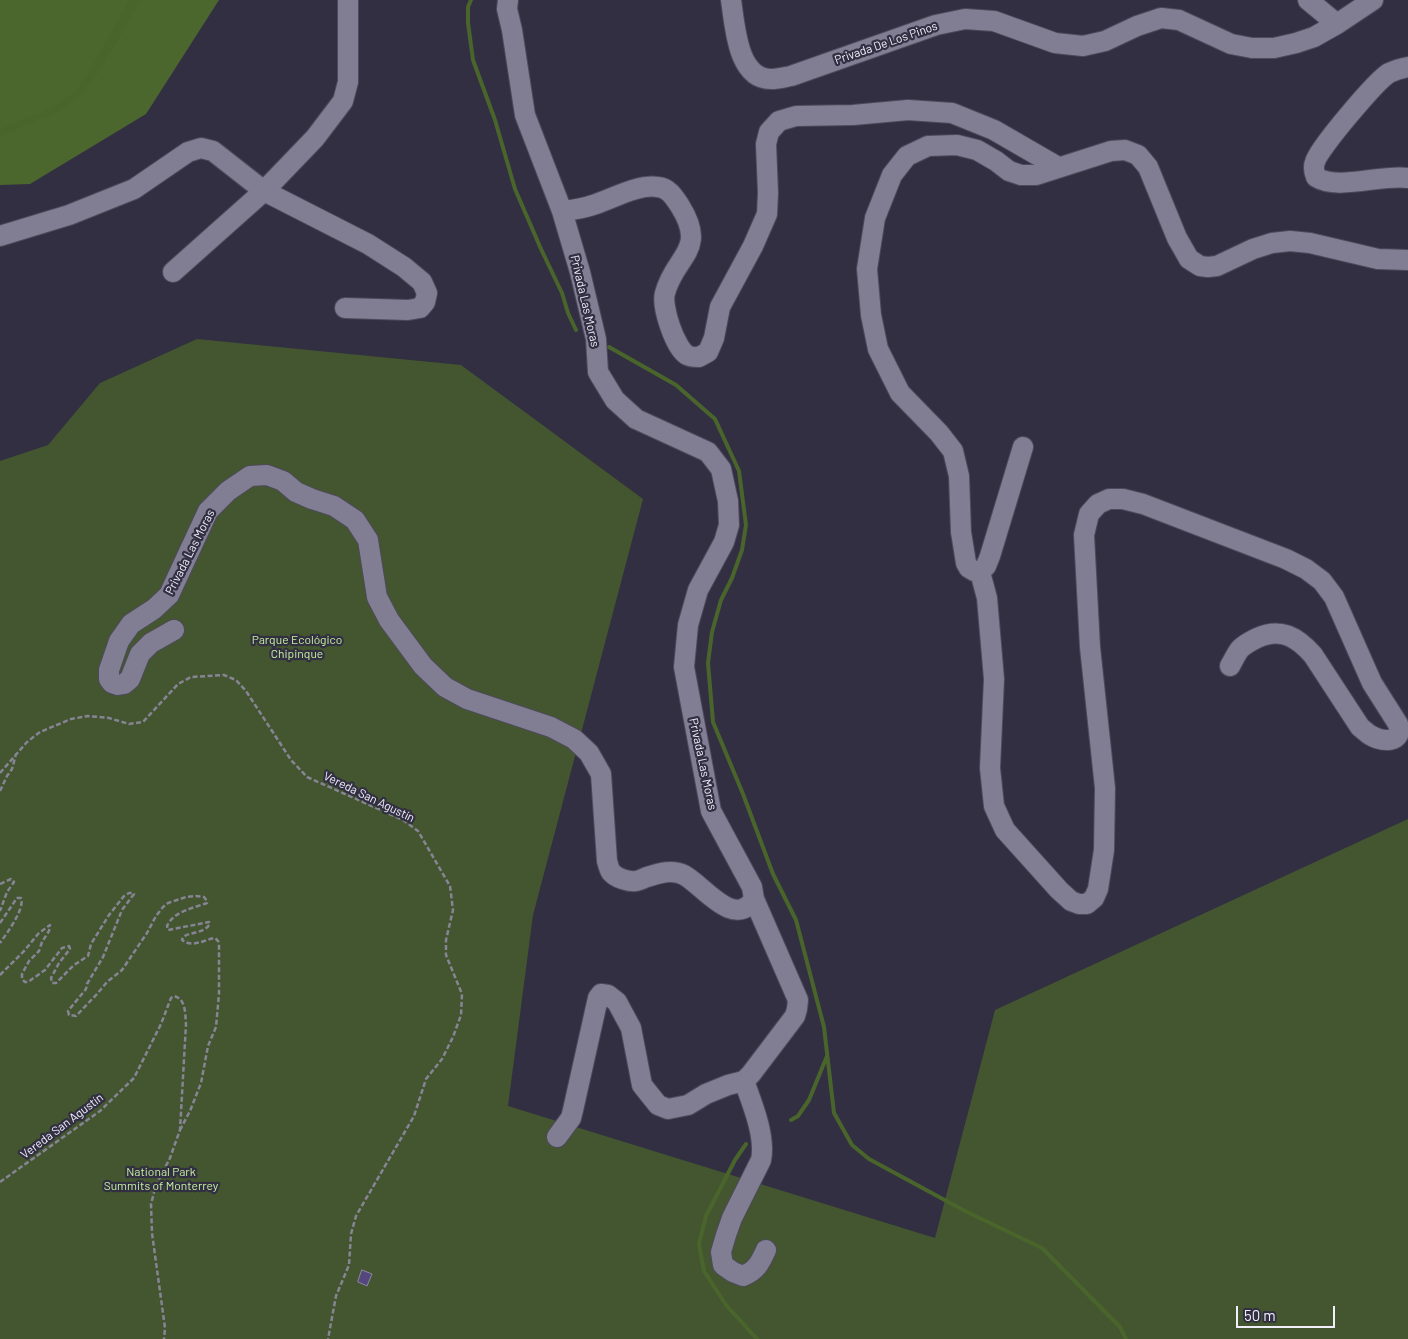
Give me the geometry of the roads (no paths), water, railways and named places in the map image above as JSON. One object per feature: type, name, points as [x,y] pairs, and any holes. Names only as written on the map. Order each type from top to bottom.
[{"type":"street","points":[[174,272],[264,191],[315,138],[343,100],[348,82],[348,0]]},
{"type":"street","name":"Privada Las Moras","points":[[174,630],[152,643],[140,654],[130,679],[124,684],[112,683],[109,679],[110,670],[119,641],[131,624],[154,609],[169,595],[208,511],[228,491],[250,476],[267,475],[283,480],[296,492],[334,506],[355,520],[368,540],[377,597],[389,620],[422,666],[445,687],[467,699],[551,727],[574,739],[589,753],[601,774],[607,861],[611,871],[622,879],[636,882],[660,872],[673,871],[685,876],[708,896],[731,909],[741,910],[749,907],[754,899],[752,887],[711,811],[684,667],[688,625],[698,590],[724,542],[729,525],[728,501],[721,469],[708,452],[636,419],[615,400],[598,372],[596,339],[580,272],[562,211],[525,115],[507,9],[508,0]]},
{"type":"street","name":"Privada De Los Pinos","points":[[731,0],[739,44],[745,62],[755,75],[771,80],[791,76],[936,25],[965,19],[994,21],[1055,43],[1083,46],[1105,41],[1137,26],[1161,18],[1179,20],[1231,44],[1252,48],[1274,48],[1296,43],[1314,36],[1337,24],[1373,0]]},
{"type":"street","points":[[1308,0],[1337,24]]},
{"type":"street","points":[[1408,67],[1389,73],[1368,93],[1320,150],[1315,162],[1314,171],[1316,177],[1327,182],[1338,183],[1408,178]]},
{"type":"street","points":[[562,211],[597,204],[615,196],[648,186],[660,187],[672,194],[688,218],[692,236],[690,248],[670,280],[664,294],[665,309],[678,345],[688,356],[699,357],[708,352],[714,338],[720,307],[753,246],[767,214],[766,144],[769,132],[780,121],[796,116],[853,115],[908,110],[952,113],[994,130],[1058,167]]},
{"type":"street","points":[[980,572],[969,568],[966,563],[961,532],[959,476],[953,451],[940,433],[900,392],[878,349],[871,315],[867,269],[875,218],[892,175],[907,156],[928,146],[957,144],[977,150],[1009,171],[1021,175],[1036,175],[1111,151],[1125,150],[1138,155],[1148,167],[1177,238],[1189,259],[1200,266],[1217,266],[1253,249],[1272,243],[1290,241],[1310,243],[1378,259],[1408,260]]},
{"type":"street","points":[[0,236],[69,215],[134,188],[188,152],[201,148],[213,151],[264,191],[368,244],[404,267],[422,282],[427,293],[425,302],[420,308],[408,310],[345,308]]},
{"type":"street","points":[[980,572],[986,566],[990,556],[1023,447]]},
{"type":"street","points":[[980,572],[987,598],[994,679],[990,768],[994,806],[1005,830],[1071,901],[1086,904],[1094,898],[1098,889],[1104,850],[1105,788],[1090,647],[1084,534],[1089,514],[1098,504],[1109,499],[1123,499],[1143,504],[1286,559],[1306,569],[1322,581],[1334,597],[1372,683],[1400,730],[1394,739],[1388,740],[1370,735],[1360,727],[1313,655],[1304,645],[1282,633],[1272,633],[1250,641],[1240,649],[1230,666]]},
{"type":"street","points":[[557,1137],[573,1110],[598,998],[601,994],[608,995],[617,1002],[631,1028],[642,1086],[658,1105],[668,1109],[688,1105],[706,1094],[744,1081],[795,1016],[798,1009],[798,1000],[754,899]]},
{"type":"street","points":[[744,1081],[756,1112],[763,1150],[761,1160],[729,1226],[722,1252],[723,1265],[743,1276],[752,1272],[760,1263],[766,1250]]},
{"type":"waterway","points":[[471,0],[468,7],[468,23],[473,60],[495,120],[515,189],[562,293],[576,330]]},
{"type":"waterway","points":[[609,347],[676,385],[715,419],[739,471],[746,525],[742,550],[732,578],[721,600],[712,632],[708,663],[713,722],[773,874],[796,920],[824,1027],[834,1113],[852,1145],[869,1159],[965,1211],[1042,1248],[1120,1327],[1126,1339]]},
{"type":"waterway","points":[[791,1120],[798,1116],[809,1100],[827,1056]]},
{"type":"waterway","points":[[746,1144],[735,1160],[706,1216],[699,1244],[704,1271],[726,1305],[757,1339]]},
{"type":"park label","name":"Parque Ecológico Chipinque","points":[[297,647]]},
{"type":"park label","name":"National Park Summits of Monterrey","points":[[161,1179]]}]
